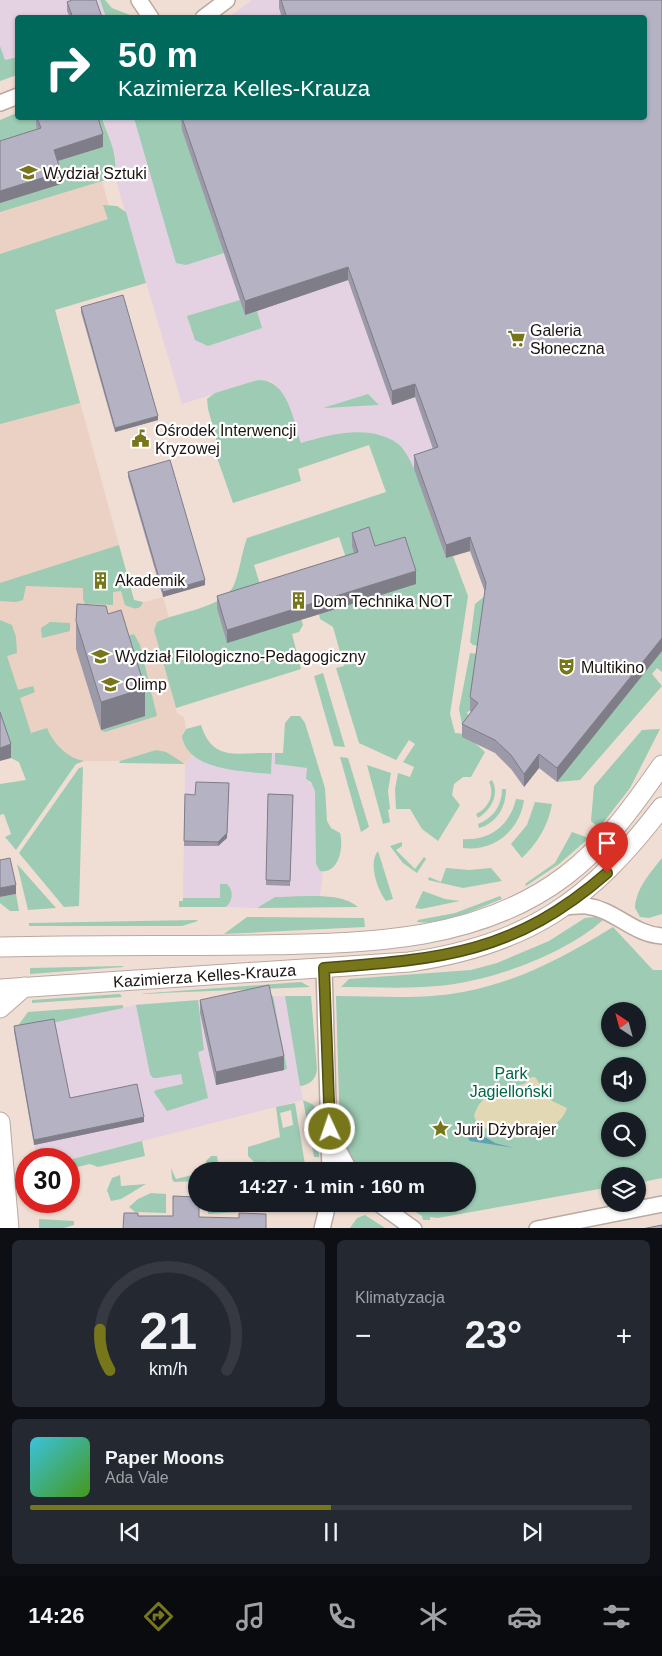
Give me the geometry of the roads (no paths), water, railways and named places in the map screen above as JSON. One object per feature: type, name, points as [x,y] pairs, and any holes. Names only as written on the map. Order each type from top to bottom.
[{"type":"street","points":[[139,0],[149,15]]},
{"type":"street","points":[[207,15],[227,0]]},
{"type":"street","points":[[0,103],[15,97]]},
{"type":"street","name":"Kazimierza Kelles-Krauza","points":[[0,946],[304,944],[408,937],[454,929],[500,913],[540,892],[565,876],[614,829],[662,765]]},
{"type":"street","points":[[564,907],[607,873],[632,847],[662,808]]},
{"type":"street","name":"Kazimierza Kelles-Krauza","points":[[0,988],[409,962],[464,952],[512,935],[564,907],[586,906],[596,908],[614,916],[638,931],[662,936]]},
{"type":"street","points":[[0,932],[22,946]]},
{"type":"street","points":[[324,968],[330,1162]]},
{"type":"street","points":[[0,1008],[24,987]]},
{"type":"street","points":[[0,1122],[9,1228]]},
{"type":"street","points":[[330,1129],[338,1152],[344,1162]]},
{"type":"street","points":[[0,1202],[9,1228]]},
{"type":"street","points":[[537,1228],[591,1223],[662,1204]]},
{"type":"street","points":[[322,1228],[329,1212]]},
{"type":"street","points":[[389,1212],[403,1224],[414,1228]]},
{"type":"water","points":[[470,1128],[495,1143],[514,1148],[470,1141],[466,1135]]},
{"type":"place","name":"Wydział Sztuki","points":[[29,173]]},
{"type":"place","name":"Galeria Słoneczna","points":[[516,339]]},
{"type":"place","name":"Ośrodek Interwencji Kryzowej","points":[[141,439]]},
{"type":"place","name":"Akademik","points":[[101,580]]},
{"type":"place","name":"Dom Technika NOT","points":[[299,601]]},
{"type":"place","name":"Wydział Filologiczno-Pedagogiczny","points":[[101,656]]},
{"type":"place","name":"Multikino","points":[[567,667]]},
{"type":"place","name":"Olimp","points":[[111,684]]},
{"type":"place","name":"Jurij Dżybrajer","points":[[440,1129]]},
{"type":"park label","name":"Park Jagielloński","points":[[511,1082]]}]
